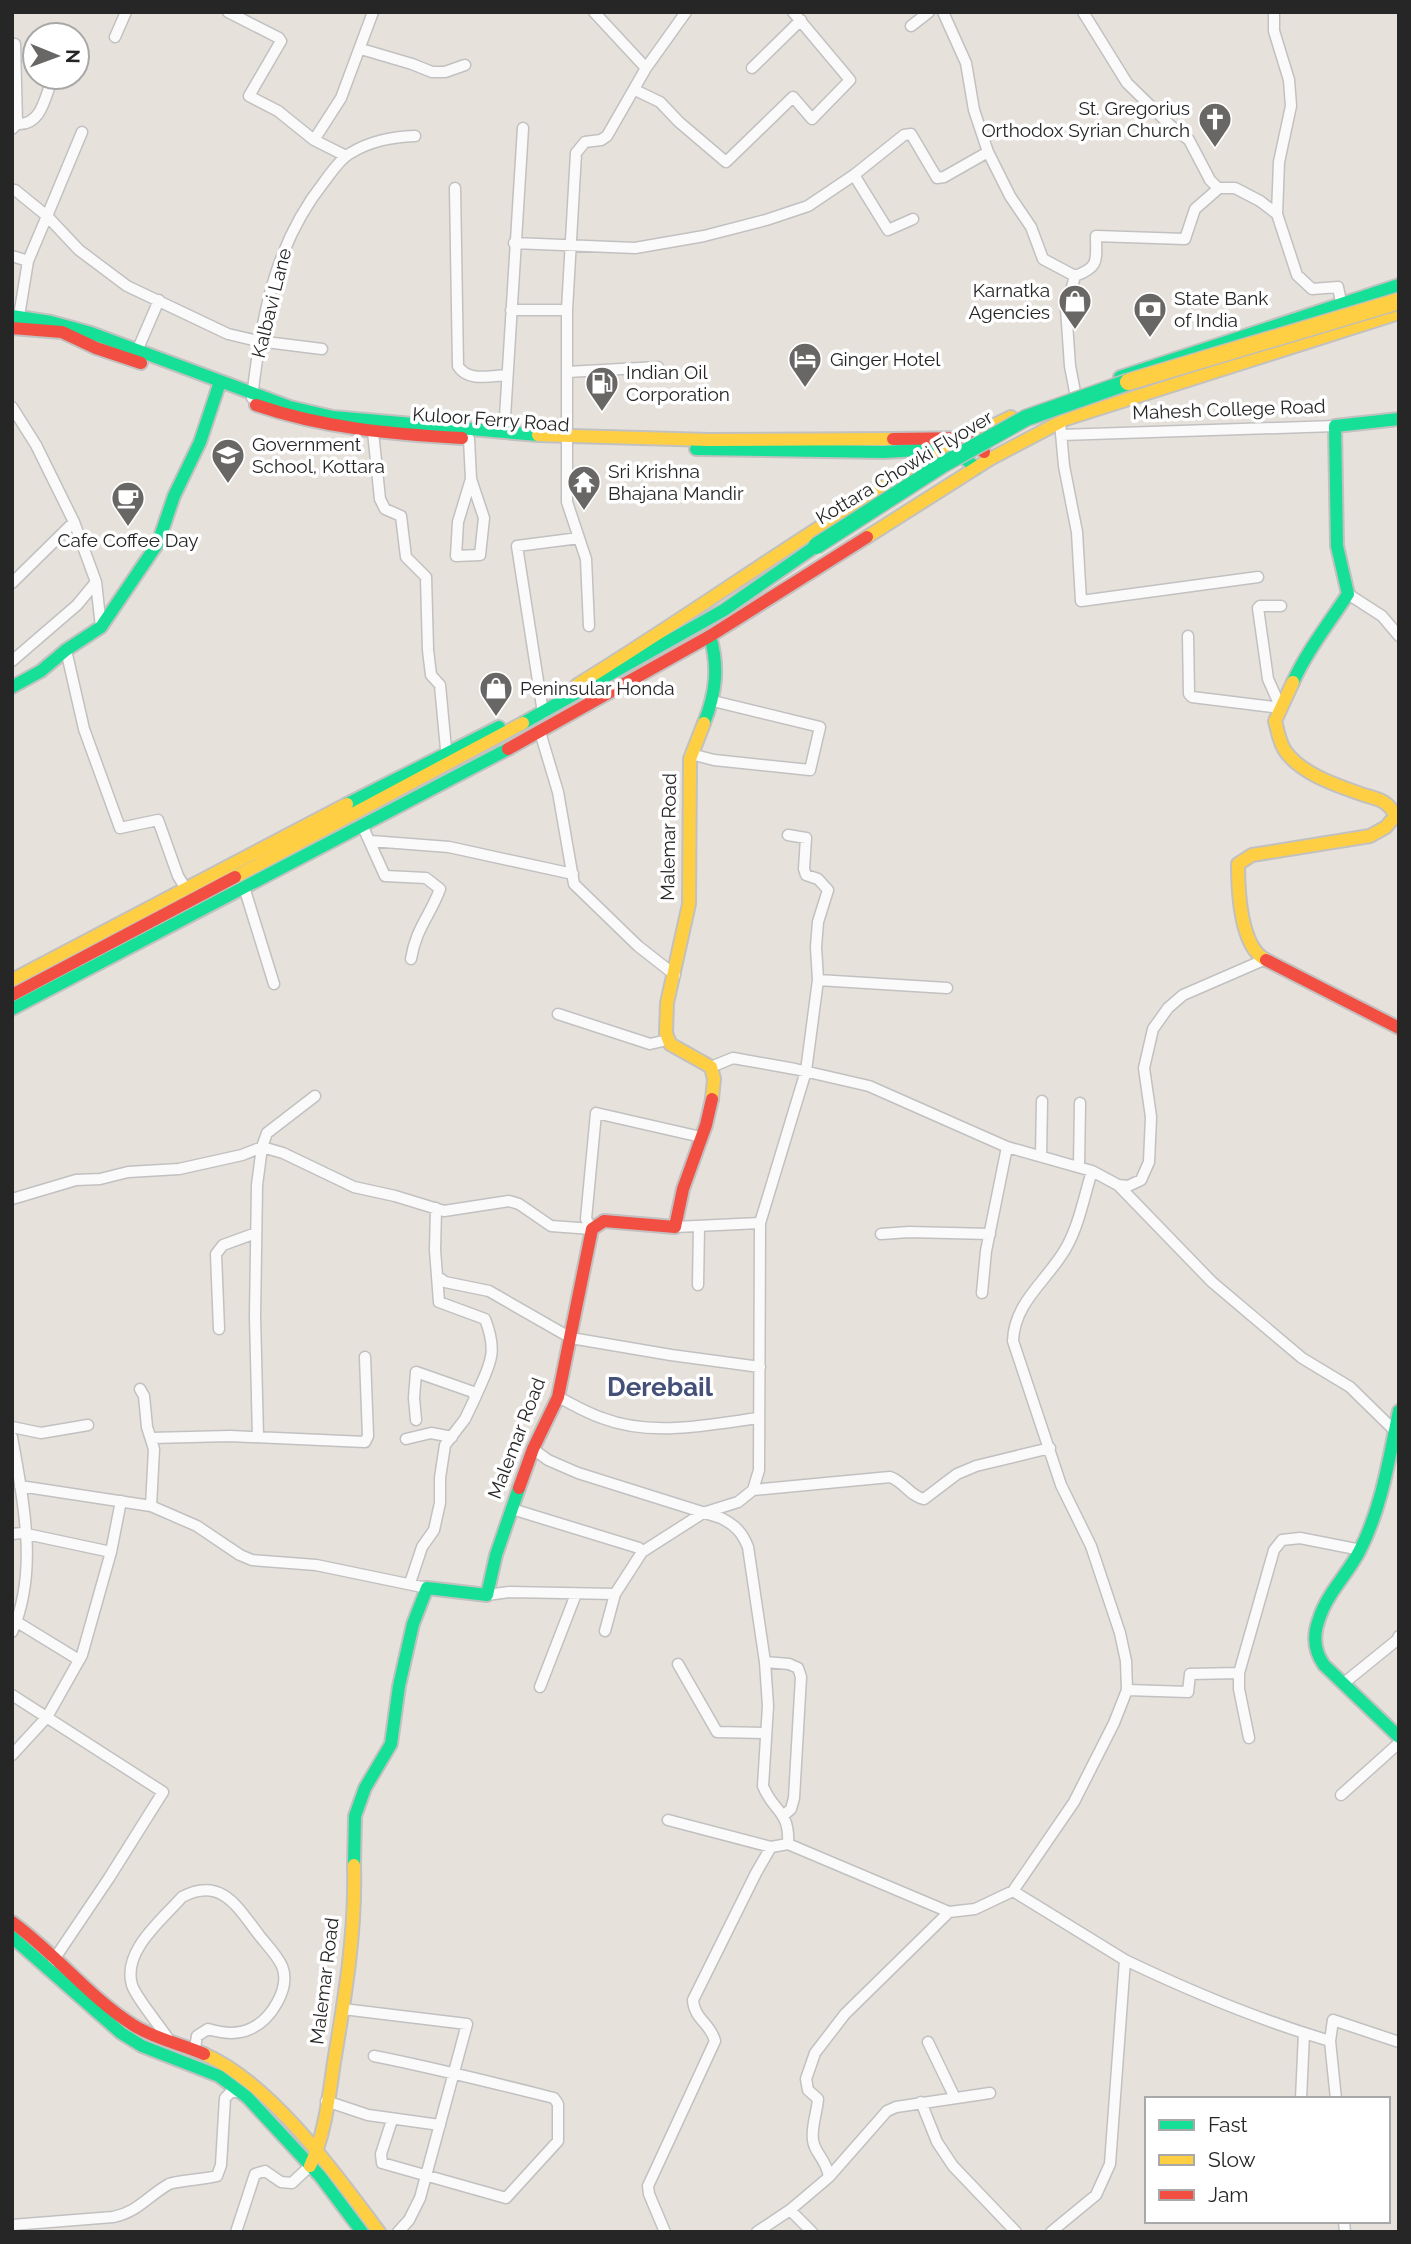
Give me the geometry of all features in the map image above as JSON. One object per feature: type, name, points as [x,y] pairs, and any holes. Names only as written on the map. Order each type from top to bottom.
[{"type":"main road","points":[[12,995],[542,709],[655,638],[804,538],[953,448],[1010,418],[1170,359],[1399,285]]},
{"type":"main road","name":"Kottara Chowki Flyover","points":[[542,709],[724,610],[816,546],[942,465],[1026,418],[1093,393],[1399,301]]},
{"type":"main road","points":[[12,1009],[540,732],[710,636],[990,459],[1061,428],[1399,313]]},
{"type":"main road","name":"Kuloor Ferry Road","points":[[14,320],[91,333],[219,387]]},
{"type":"main road","name":"Kuloor Ferry Road","points":[[14,320],[62,332],[96,348],[251,398],[333,417],[568,441],[971,438]]},
{"type":"main road","points":[[12,687],[41,671],[66,649],[101,627],[158,543],[174,496],[200,442],[219,387]]},
{"type":"main road","name":"Kuloor Ferry Road","points":[[251,398],[286,417],[350,430],[470,439],[884,452],[953,448]]},
{"type":"main road","name":"Mahesh College Road","points":[[1335,426],[1399,419]]},
{"type":"main road","points":[[1335,426],[1337,546],[1348,594],[1319,640],[1304,657],[1275,721],[1285,751],[1302,765],[1354,793],[1387,802],[1396,815],[1386,827],[1370,836],[1252,855],[1238,864],[1243,925],[1259,956],[1399,1028]]},
{"type":"main road","points":[[971,438],[990,459]]},
{"type":"main road","points":[[953,448],[976,468]]},
{"type":"main road","name":"Malemar Road","points":[[667,1040],[666,1007],[687,922],[693,869],[688,788],[691,754],[713,701],[716,655],[710,636]]},
{"type":"main road","points":[[12,980],[186,889],[447,759]]},
{"type":"main road","points":[[592,1229],[604,1221],[676,1227],[683,1188],[712,1098],[714,1078],[711,1067],[667,1040]]},
{"type":"main road","name":"Malemar Road","points":[[487,1595],[496,1555],[533,1449],[558,1397],[592,1229]]},
{"type":"main road","points":[[1399,1411],[1397,1432],[1361,1550],[1321,1613],[1315,1631],[1320,1660],[1399,1737]]},
{"type":"main road","points":[[426,1588],[487,1595]]},
{"type":"main road","name":"Malemar Road","points":[[313,2159],[343,2009],[355,1905],[355,1816],[365,1788],[391,1744],[413,1624],[426,1588]]},
{"type":"main road","points":[[12,1922],[103,2019],[121,2033],[142,2046],[219,2076],[263,2112],[313,2159],[362,2232]]},
{"type":"main road","points":[[12,1937],[52,1962],[134,2026],[195,2048],[223,2063],[252,2086],[379,2232]]},
{"type":"street","points":[[116,37],[126,12]]},
{"type":"street","points":[[228,12],[281,41],[249,96],[278,111],[314,140],[346,156],[377,140],[415,136]]},
{"type":"street","points":[[314,140],[341,98],[373,12]]},
{"type":"street","points":[[594,12],[646,68]]},
{"type":"street","points":[[589,626],[586,559],[567,502],[567,310],[576,153],[585,142],[601,140],[607,136],[646,68],[686,12]]},
{"type":"street","points":[[635,90],[660,102],[726,162],[793,97],[812,119],[850,80],[793,12]]},
{"type":"street","points":[[911,26],[929,12]]},
{"type":"street","points":[[943,12],[966,63],[974,110],[988,152],[1010,196],[1031,228],[1043,259],[1075,276]]},
{"type":"street","points":[[1083,12],[1127,83],[1171,127],[1189,140],[1210,180],[1219,188]]},
{"type":"street","points":[[1274,12],[1274,31],[1289,80],[1291,106],[1279,162],[1278,214],[1297,275],[1312,289],[1338,287],[1341,302]]},
{"type":"street","points":[[752,68],[802,20]]},
{"type":"street","points":[[12,44],[15,44],[15,127],[37,118],[48,91]]},
{"type":"street","points":[[361,49],[432,72],[445,72],[466,65]]},
{"type":"street","points":[[505,433],[514,243],[523,128]]},
{"type":"street","points":[[14,320],[28,261],[82,132]]},
{"type":"street","points":[[514,243],[635,248],[704,236],[808,206],[904,135],[911,134],[916,140],[937,178],[944,177],[988,152]]},
{"type":"street","name":"Kalbavi Lane","points":[[251,398],[258,341],[271,288],[289,236],[316,192],[346,156]]},
{"type":"street","points":[[854,174],[888,230],[913,219]]},
{"type":"street","points":[[13,188],[47,216],[101,269],[127,286],[228,334],[258,341],[322,349]]},
{"type":"street","points":[[456,188],[458,366],[462,373],[468,376],[508,375]]},
{"type":"street","points":[[1075,276],[1096,264],[1096,236],[1185,239],[1195,209],[1219,188],[1235,188],[1278,214]]},
{"type":"street","points":[[12,257],[28,261]]},
{"type":"street","points":[[1075,276],[1066,309],[1070,366],[1075,392]]},
{"type":"street","points":[[136,351],[159,300]]},
{"type":"street","points":[[511,310],[567,310]]},
{"type":"street","points":[[567,372],[658,367]]},
{"type":"street","points":[[12,407],[36,445],[74,522],[96,582],[101,627]]},
{"type":"street","name":"Mahesh College Road","points":[[1061,428],[1335,426]]},
{"type":"street","points":[[1061,428],[1064,466],[1077,532],[1081,601],[1258,577]]},
{"type":"street","points":[[373,432],[380,499],[385,509],[401,516],[406,557],[426,577],[428,650],[431,675],[440,685],[447,759]]},
{"type":"street","points":[[470,439],[471,479],[484,518],[480,555],[456,556],[458,522],[471,479]]},
{"type":"street","points":[[12,583],[74,522]]},
{"type":"street","points":[[542,709],[517,546],[579,538]]},
{"type":"street","points":[[12,661],[77,605],[96,582]]},
{"type":"street","points":[[1348,594],[1382,617],[1399,636]]},
{"type":"street","points":[[1281,606],[1258,608],[1268,679],[1281,708]]},
{"type":"street","points":[[1188,636],[1189,694],[1192,697],[1281,708]]},
{"type":"street","points":[[66,649],[84,729],[120,828],[158,820],[178,877],[186,889]]},
{"type":"street","points":[[691,754],[714,760],[810,770],[820,727],[713,701]]},
{"type":"street","points":[[540,732],[558,792],[574,884],[638,946],[675,975]]},
{"type":"street","points":[[362,825],[385,876],[426,878],[440,888],[434,906],[425,916],[414,939],[411,959]]},
{"type":"street","points":[[753,1490],[759,1470],[760,1223],[806,1071],[818,980],[818,922],[828,890],[818,879],[806,875],[806,838],[788,835]]},
{"type":"street","points":[[371,841],[449,848],[573,874]]},
{"type":"street","points":[[244,887],[274,984]]},
{"type":"street","points":[[1118,1185],[1134,1185],[1141,1180],[1149,1163],[1151,1117],[1144,1068],[1153,1029],[1168,1008],[1183,995],[1266,959]]},
{"type":"street","points":[[818,980],[947,988]]},
{"type":"street","points":[[558,1014],[650,1044],[667,1040]]},
{"type":"street","points":[[711,1067],[733,1058],[869,1086],[1007,1147],[1092,1171],[1118,1185],[1212,1282],[1302,1358],[1350,1387],[1397,1432]]},
{"type":"street","points":[[258,1437],[256,1233],[257,1185],[262,1147],[267,1133],[316,1096]]},
{"type":"street","points":[[1041,1156],[1042,1101]]},
{"type":"street","points":[[1079,1167],[1080,1103]]},
{"type":"street","points":[[592,1229],[586,1219],[596,1113],[701,1137]]},
{"type":"street","points":[[12,1199],[76,1180],[100,1179],[128,1172],[179,1169],[242,1155],[262,1147],[283,1153],[354,1187],[444,1211],[509,1201],[519,1204],[551,1226],[592,1229]]},
{"type":"street","points":[[982,1293],[1007,1147]]},
{"type":"street","points":[[668,1820],[771,1847],[788,1844],[949,1912],[975,1909],[1013,1891],[1074,1802],[1114,1723],[1127,1690],[1126,1661],[1120,1633],[1091,1546],[1061,1485],[1017,1355],[1013,1329],[1017,1316],[1036,1286],[1067,1245],[1092,1171]]},
{"type":"street","points":[[410,1583],[422,1547],[434,1530],[440,1503],[440,1478],[445,1445],[465,1419],[494,1355],[491,1334],[485,1319],[439,1301],[435,1250],[436,1208]]},
{"type":"street","points":[[676,1227],[760,1223]]},
{"type":"street","points":[[698,1285],[699,1226]]},
{"type":"street","points":[[219,1329],[216,1254],[223,1245],[256,1233]]},
{"type":"street","points":[[881,1234],[990,1234]]},
{"type":"street","points":[[441,1279],[489,1291],[570,1338],[671,1356],[760,1367]]},
{"type":"street","points":[[150,1438],[258,1437],[365,1442],[368,1436],[365,1357]]},
{"type":"street","points":[[416,1420],[415,1372],[455,1384],[473,1392],[475,1398]]},
{"type":"street","points":[[140,1389],[144,1396],[154,1449],[151,1506]]},
{"type":"street","points":[[558,1397],[602,1418],[622,1424],[671,1429],[758,1418]]},
{"type":"street","points":[[12,1427],[41,1433],[88,1425]]},
{"type":"street","points":[[406,1439],[431,1433],[452,1437]]},
{"type":"street","points":[[12,1437],[27,1559],[20,1614],[12,1632]]},
{"type":"street","points":[[605,1631],[615,1594],[642,1552],[703,1513],[738,1502],[753,1490],[890,1477],[924,1499],[957,1474],[976,1466],[1049,1448]]},
{"type":"street","points":[[533,1449],[548,1460],[578,1473],[735,1525],[748,1547],[765,1662],[768,1706],[763,1786],[768,1797],[784,1815],[789,1830],[788,1844]]},
{"type":"street","points":[[20,1486],[151,1506],[197,1526],[246,1558],[316,1565],[426,1588]]},
{"type":"street","points":[[12,1755],[47,1717],[79,1660],[111,1552],[121,1501]]},
{"type":"street","points":[[512,1509],[639,1548]]},
{"type":"street","points":[[12,1534],[26,1534],[111,1552]]},
{"type":"street","points":[[1250,1738],[1239,1689],[1239,1673],[1274,1550],[1282,1540],[1300,1538],[1361,1550]]},
{"type":"street","points":[[487,1595],[509,1592],[615,1594]]},
{"type":"street","points":[[540,1687],[576,1594]]},
{"type":"street","points":[[17,1622],[79,1660]]},
{"type":"street","points":[[1344,1683],[1399,1636]]},
{"type":"street","points":[[765,1662],[789,1664],[798,1668],[801,1677],[794,1798],[791,1809],[784,1815]]},
{"type":"street","points":[[678,1664],[717,1732],[766,1733]]},
{"type":"street","points":[[1127,1690],[1188,1692],[1190,1674],[1239,1673]]},
{"type":"street","points":[[12,1695],[163,1791],[52,1962]]},
{"type":"street","points":[[1341,1795],[1399,1743]]},
{"type":"street","points":[[665,2232],[648,2186],[715,2041],[713,2030],[699,2019],[694,2010],[693,2000],[771,1847]]},
{"type":"street","points":[[1013,1891],[1125,1960],[1272,2024],[1330,2041]]},
{"type":"street","points":[[170,2040],[132,1986],[131,1970],[136,1952],[182,1898],[192,1892],[216,1892],[231,1898],[282,1966],[284,1984],[279,2001],[265,2018],[251,2029],[234,2033],[219,2033],[208,2029],[197,2036],[195,2048]]},
{"type":"street","points":[[829,2177],[827,2165],[815,2149],[813,2141],[818,2099],[808,2090],[806,2079],[815,2053],[845,2014],[949,1912]]},
{"type":"street","points":[[1051,2232],[1096,2195],[1110,2164],[1125,1960]]},
{"type":"street","points":[[343,2009],[467,2024],[420,2198],[409,2220],[398,2232]]},
{"type":"street","points":[[1336,2097],[1330,2041],[1333,2020],[1399,2042]]},
{"type":"street","points":[[1301,2097],[1304,2033]]},
{"type":"street","points":[[929,2042],[955,2098]]},
{"type":"street","points":[[374,2056],[554,2098],[558,2104],[558,2141],[506,2198],[382,2163],[381,2154],[392,2120]]},
{"type":"street","points":[[12,2225],[128,2214],[171,2183],[200,2181],[217,2176],[222,2165],[225,2098],[230,2092],[240,2092]]},
{"type":"street","points":[[757,2232],[790,2210],[829,2177],[887,2112],[896,2107],[921,2102],[990,2093]]},
{"type":"street","points":[[326,2101],[368,2115],[440,2125]]},
{"type":"street","points":[[921,2102],[937,2142],[953,2166],[1016,2232]]},
{"type":"street","points":[[236,2232],[247,2190],[255,2174],[265,2171],[281,2182],[292,2183],[313,2159]]},
{"type":"street","points":[[790,2210],[812,2232]]},
{"type":"traffic: fast","points":[[1120,377],[1399,285]]},
{"type":"traffic: fast","points":[[12,316],[51,322],[91,333],[290,407],[333,417],[538,435]]},
{"type":"traffic: fast","points":[[12,687],[41,671],[66,650],[101,627],[158,543],[174,496],[200,442],[220,382]]},
{"type":"traffic: fast","points":[[816,546],[942,465],[1026,418],[1128,382]]},
{"type":"traffic: fast","points":[[1293,682],[1348,594],[1337,546],[1335,426],[1399,419]]},
{"type":"traffic: fast","points":[[696,449],[884,452],[953,448],[976,468]]},
{"type":"traffic: fast","points":[[523,723],[724,610],[816,546]]},
{"type":"traffic: fast","points":[[704,723],[715,680],[715,658],[710,636]]},
{"type":"traffic: fast","points":[[347,804],[499,727]]},
{"type":"traffic: fast","points":[[12,1009],[508,749]]},
{"type":"traffic: fast","points":[[1399,1411],[1384,1482],[1368,1534],[1350,1567],[1332,1592],[1317,1625],[1315,1637],[1316,1649],[1324,1665],[1399,1737]]},
{"type":"traffic: fast","points":[[354,1865],[355,1816],[365,1788],[391,1744],[399,1686],[413,1624],[427,1588],[487,1595],[496,1555],[519,1488]]},
{"type":"traffic: fast","points":[[12,1937],[121,2033],[142,2046],[219,2076],[247,2097],[320,2176],[362,2232]]},
{"type":"traffic: slow","points":[[1128,382],[1399,301]]},
{"type":"traffic: slow","points":[[867,537],[990,459],[1066,419],[1399,313]]},
{"type":"traffic: slow","points":[[577,685],[845,511],[955,446],[1011,417]]},
{"type":"traffic: slow","points":[[538,435],[709,440],[893,439]]},
{"type":"traffic: slow","points":[[1266,960],[1257,953],[1246,931],[1240,902],[1238,864],[1252,855],[1370,836],[1386,827],[1396,815],[1381,800],[1310,773],[1286,752],[1275,721],[1293,682]]},
{"type":"traffic: slow","points":[[235,877],[523,723]]},
{"type":"traffic: slow","points":[[704,723],[690,759],[689,904],[667,1003],[666,1033],[670,1044],[711,1067],[714,1079],[712,1099]]},
{"type":"traffic: slow","points":[[12,980],[347,804]]},
{"type":"traffic: slow","points":[[310,2166],[326,2115],[346,1989],[353,1914],[354,1865]]},
{"type":"traffic: slow","points":[[204,2054],[254,2086],[277,2108],[322,2158],[379,2232]]},
{"type":"traffic: jam","points":[[12,328],[62,332],[96,348],[141,363]]},
{"type":"traffic: jam","points":[[256,405],[306,419],[358,429],[462,438]]},
{"type":"traffic: jam","points":[[893,439],[971,438],[984,452]]},
{"type":"traffic: jam","points":[[508,749],[710,636],[867,537]]},
{"type":"traffic: jam","points":[[12,995],[235,877]]},
{"type":"traffic: jam","points":[[1266,960],[1399,1028]]},
{"type":"traffic: jam","points":[[519,1488],[533,1449],[558,1397],[592,1229],[604,1221],[675,1227],[683,1189],[706,1125],[712,1099]]},
{"type":"traffic: jam","points":[[12,1922],[117,2014],[141,2030],[204,2054]]},
{"type":"place","name":"St. Gregorius Orthodox Syrian Church","points":[[1215,149]]},
{"type":"place","name":"Karnatka Agencies","points":[[1075,331]]},
{"type":"place","name":"State Bank of India","points":[[1150,339]]},
{"type":"place","name":"Ginger Hotel","points":[[805,389]]},
{"type":"place","name":"Indian Oil Corporation","points":[[602,413]]},
{"type":"place","name":"Government School, Kottara","points":[[228,485]]},
{"type":"place","name":"Sri Krishna Bhajana Mandir","points":[[584,512]]},
{"type":"place","name":"Cafe Coffee Day","points":[[128,528]]},
{"type":"place","name":"Peninsular Honda","points":[[496,718]]},
{"type":"district","name":"Derebail","points":[[660,1387]]}]
